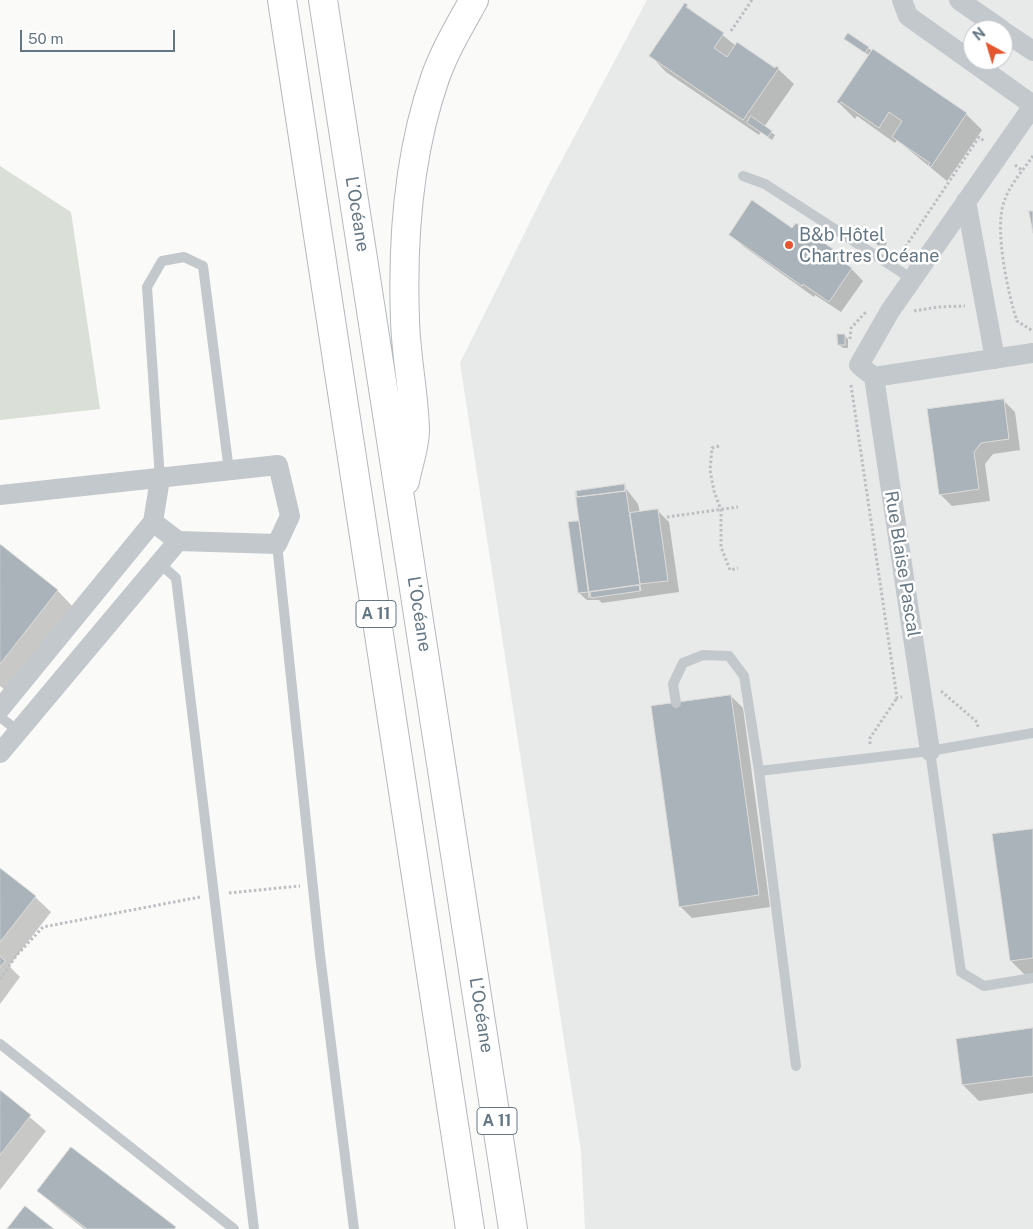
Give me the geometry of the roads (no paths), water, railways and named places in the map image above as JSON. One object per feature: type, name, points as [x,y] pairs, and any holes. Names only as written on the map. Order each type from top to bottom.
[{"type":"highway","name":"A 11","points":[[282,0],[470,1229]]},
{"type":"highway","name":"L’Océane","points":[[323,0],[513,1229]]},
{"type":"highway","points":[[401,499],[415,431],[406,346],[403,270],[413,164],[422,121],[436,76],[453,37],[474,0]]},
{"type":"street","points":[[902,0],[908,16],[1033,105],[890,311],[866,371],[995,359],[1033,353]]},
{"type":"street","points":[[959,0],[988,20]]},
{"type":"street","points":[[1013,37],[1033,51]]},
{"type":"street","points":[[966,201],[995,359]]},
{"type":"street","name":"Rue Blaise Pascal","points":[[866,371],[930,751]]},
{"type":"street","points":[[0,495],[278,465],[290,516],[277,544],[178,541],[153,522]]},
{"type":"street","points":[[0,709],[153,522],[160,479]]},
{"type":"street","points":[[0,754],[178,541]]},
{"type":"street","points":[[134,545],[159,563]]},
{"type":"lane","points":[[743,176],[765,184],[912,279]]},
{"type":"lane","points":[[160,479],[147,287],[162,261],[184,257],[203,266],[229,471]]},
{"type":"lane","points":[[277,544],[352,1229]]},
{"type":"lane","points":[[159,563],[176,578],[254,1229]]},
{"type":"lane","points":[[676,703],[673,684],[683,663],[703,654],[729,656],[744,676],[759,771],[796,1066]]},
{"type":"lane","points":[[0,717],[18,731]]},
{"type":"lane","points":[[759,771],[930,751],[1033,733]]},
{"type":"lane","points":[[930,751],[961,972],[984,986],[1033,978]]},
{"type":"lane","points":[[0,1044],[234,1229]]},
{"type":"place","name":"B&b Hôtel Chartres Océane","points":[[789,245]]}]
